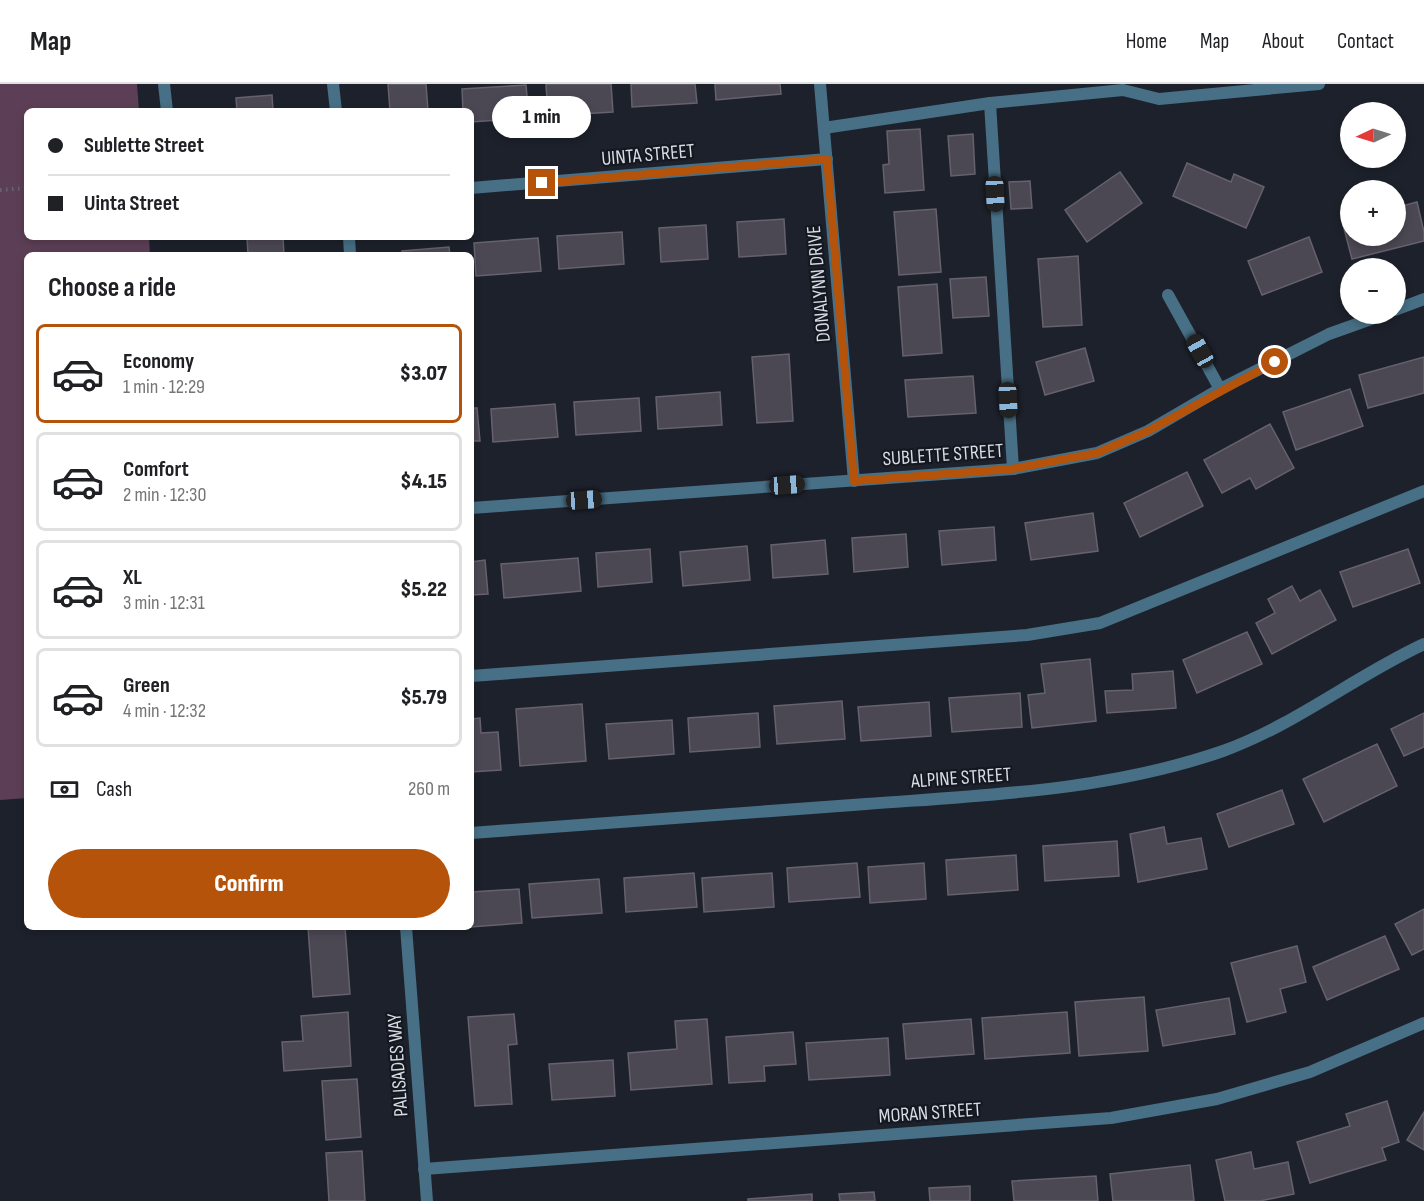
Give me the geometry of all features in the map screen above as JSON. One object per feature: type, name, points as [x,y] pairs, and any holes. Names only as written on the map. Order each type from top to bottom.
[{"type":"street","points":[[164,84],[167,108]]},
{"type":"street","points":[[333,84],[336,108]]},
{"type":"street","name":"DONALYNN DRIVE","points":[[820,84],[854,481]]},
{"type":"street","points":[[824,128],[990,103],[1123,90],[1159,99],[1319,84]]},
{"type":"street","points":[[990,103],[1012,469]]},
{"type":"street","name":"UINTA STREET","points":[[474,188],[827,159]]},
{"type":"street","points":[[1168,295],[1220,390]]},
{"type":"street","points":[[1406,306],[1424,299]]},
{"type":"street","name":"SUBLETTE STREET","points":[[474,508],[1012,469],[1097,453],[1148,431],[1220,390],[1329,334],[1357,324]]},
{"type":"street","points":[[474,676],[1027,635],[1100,623],[1424,491]]},
{"type":"street","name":"ALPINE STREET","points":[[474,832],[1044,791],[1145,774],[1224,750],[1293,719],[1395,658],[1424,644]]},
{"type":"street","name":"PALISADES WAY","points":[[406,930],[427,1201]]},
{"type":"street","name":"MORAN STREET","points":[[424,1169],[1112,1118],[1217,1099],[1310,1072],[1424,1023]]},
{"type":"path","points":[[0,190],[24,188]]},
{"type":"shaded area","points":[[0,84],[137,84],[139,108],[24,108],[24,240],[149,240],[150,252],[24,252],[24,798],[0,800]]},
{"type":"building","points":[[388,84],[426,84],[428,108],[390,108]]},
{"type":"building","points":[[546,84],[611,84],[613,112],[548,116]]},
{"type":"building","points":[[631,84],[695,84],[697,103],[632,107]]},
{"type":"building","points":[[715,84],[780,84],[781,94],[716,100]]},
{"type":"building","points":[[526,85],[529,118],[474,122],[474,108],[463,108],[462,89]]},
{"type":"building","points":[[272,95],[273,108],[237,108],[236,98]]},
{"type":"building","points":[[920,129],[924,190],[885,193],[883,165],[889,164],[887,131]]},
{"type":"building","points":[[973,134],[975,174],[951,176],[948,136]]},
{"type":"building","points":[[1187,163],[1231,182],[1234,174],[1264,187],[1246,228],[1173,196]]},
{"type":"building","points":[[1120,172],[1142,203],[1087,242],[1065,210]]},
{"type":"building","points":[[1030,181],[1032,208],[1011,209],[1009,182]]},
{"type":"building","points":[[1417,202],[1424,241],[1406,246],[1406,205]]},
{"type":"building","points":[[936,209],[941,272],[899,275],[894,212]]},
{"type":"building","points":[[784,219],[786,254],[739,257],[737,222]]},
{"type":"building","points":[[706,225],[708,259],[661,262],[659,228]]},
{"type":"building","points":[[622,232],[624,264],[559,269],[557,236]]},
{"type":"building","points":[[1309,237],[1322,272],[1262,295],[1248,261]]},
{"type":"building","points":[[538,238],[541,271],[476,276],[474,243]]},
{"type":"building","points":[[247,240],[283,240],[284,252],[248,252]]},
{"type":"building","points":[[1349,246],[1404,246],[1356,258],[1352,258]]},
{"type":"building","points":[[449,247],[450,252],[402,252]]},
{"type":"building","points":[[1078,256],[1082,325],[1043,327],[1038,259]]},
{"type":"building","points":[[986,277],[989,316],[953,318],[950,279]]},
{"type":"building","points":[[937,284],[942,353],[903,356],[898,287]]},
{"type":"building","points":[[1085,348],[1094,381],[1045,395],[1036,362]]},
{"type":"building","points":[[789,354],[793,421],[757,423],[752,357]]},
{"type":"building","points":[[1424,357],[1424,393],[1368,408],[1359,375]]},
{"type":"building","points":[[973,376],[976,413],[908,417],[905,380]]},
{"type":"building","points":[[1350,389],[1363,426],[1296,450],[1283,412]]},
{"type":"building","points":[[720,392],[722,425],[658,429],[656,397]]},
{"type":"building","points":[[639,398],[641,431],[576,435],[574,402]]},
{"type":"building","points":[[555,404],[558,437],[493,442],[491,409]]},
{"type":"building","points":[[474,408],[477,408],[480,441],[474,441]]},
{"type":"building","points":[[1270,424],[1294,468],[1256,489],[1250,478],[1222,493],[1204,460]]},
{"type":"building","points":[[1187,472],[1203,506],[1140,537],[1124,503]]},
{"type":"building","points":[[1093,513],[1098,551],[1031,560],[1025,523]]},
{"type":"building","points":[[994,527],[996,560],[942,565],[939,531]]},
{"type":"building","points":[[906,534],[908,567],[854,572],[852,538]]},
{"type":"building","points":[[825,540],[828,574],[773,578],[771,545]]},
{"type":"building","points":[[747,546],[750,580],[683,586],[680,552]]},
{"type":"building","points":[[650,549],[652,582],[598,587],[596,553]]},
{"type":"building","points":[[1408,549],[1420,583],[1353,607],[1340,572]]},
{"type":"building","points":[[578,558],[581,591],[504,598],[501,564]]},
{"type":"building","points":[[485,560],[488,594],[474,595],[474,562]]},
{"type":"building","points":[[1292,586],[1300,601],[1320,590],[1336,620],[1272,654],[1256,623],[1275,613],[1268,599]]},
{"type":"building","points":[[1247,632],[1262,664],[1197,693],[1183,660]]},
{"type":"building","points":[[1090,659],[1096,721],[1032,728],[1028,695],[1045,693],[1041,664]]},
{"type":"building","points":[[1173,671],[1176,708],[1107,713],[1105,691],[1133,690],[1132,674]]},
{"type":"building","points":[[1020,693],[1022,727],[952,732],[949,698]]},
{"type":"building","points":[[842,701],[845,739],[777,744],[774,706]]},
{"type":"building","points":[[929,702],[931,736],[861,741],[858,707]]},
{"type":"building","points":[[582,704],[586,761],[520,766],[516,709]]},
{"type":"building","points":[[758,713],[760,747],[690,752],[688,718]]},
{"type":"building","points":[[1424,713],[1424,747],[1404,756],[1391,729]]},
{"type":"building","points":[[480,718],[481,733],[498,732],[501,770],[474,772],[474,719]]},
{"type":"building","points":[[672,720],[674,754],[609,759],[606,724]]},
{"type":"building","points":[[1377,744],[1397,786],[1324,822],[1303,779]]},
{"type":"building","points":[[1282,790],[1294,824],[1229,847],[1217,814]]},
{"type":"building","points":[[1164,827],[1167,844],[1201,838],[1207,869],[1138,882],[1130,834]]},
{"type":"building","points":[[1117,841],[1119,876],[1045,881],[1043,846]]},
{"type":"building","points":[[1016,855],[1018,890],[948,895],[946,860]]},
{"type":"building","points":[[857,863],[860,897],[789,902],[787,868]]},
{"type":"building","points":[[924,863],[926,899],[870,903],[868,867]]},
{"type":"building","points":[[694,873],[697,907],[626,912],[624,878]]},
{"type":"building","points":[[772,873],[774,907],[704,912],[702,878]]},
{"type":"building","points":[[599,879],[602,913],[532,918],[529,884]]},
{"type":"building","points":[[519,889],[522,923],[474,927],[474,892]]},
{"type":"building","points":[[1424,909],[1424,949],[1412,955],[1395,924]]},
{"type":"building","points":[[308,930],[345,930],[350,994],[313,997]]},
{"type":"building","points":[[1385,936],[1399,969],[1327,1000],[1313,967]]},
{"type":"building","points":[[1297,946],[1306,982],[1280,989],[1286,1012],[1247,1022],[1231,963]]},
{"type":"building","points":[[1144,997],[1148,1051],[1079,1056],[1075,1002]]},
{"type":"building","points":[[1229,998],[1235,1034],[1163,1046],[1156,1010]]},
{"type":"building","points":[[348,1012],[351,1066],[284,1071],[282,1042],[303,1041],[301,1016]]},
{"type":"building","points":[[1067,1012],[1070,1053],[985,1059],[982,1018]]},
{"type":"building","points":[[514,1014],[517,1044],[508,1045],[512,1104],[475,1106],[468,1017]]},
{"type":"building","points":[[707,1019],[712,1084],[631,1090],[628,1053],[677,1049],[675,1021]]},
{"type":"building","points":[[971,1019],[974,1054],[906,1059],[903,1024]]},
{"type":"building","points":[[793,1032],[796,1064],[764,1066],[765,1081],[729,1083],[726,1037]]},
{"type":"building","points":[[888,1038],[890,1075],[809,1080],[806,1043]]},
{"type":"building","points":[[613,1060],[615,1096],[552,1100],[549,1064]]},
{"type":"building","points":[[357,1079],[361,1137],[326,1140],[322,1081]]},
{"type":"building","points":[[1387,1101],[1399,1142],[1382,1148],[1386,1160],[1310,1183],[1297,1142],[1350,1126],[1346,1114]]},
{"type":"building","points":[[1424,1112],[1424,1150],[1407,1140]]},
{"type":"building","points":[[362,1151],[365,1201],[329,1201],[326,1153]]},
{"type":"building","points":[[1251,1152],[1254,1169],[1288,1162],[1294,1194],[1260,1201],[1225,1201],[1216,1160]]},
{"type":"building","points":[[1190,1165],[1194,1201],[1113,1201],[1110,1174]]},
{"type":"building","points":[[1096,1176],[1098,1201],[1014,1201],[1012,1181]]},
{"type":"building","points":[[970,1186],[970,1201],[930,1201],[929,1188]]},
{"type":"building","points":[[874,1192],[875,1201],[840,1201],[839,1194]]},
{"type":"building","points":[[812,1194],[812,1201],[748,1201],[748,1199]]},
{"type":"route","points":[[542,183],[827,159],[854,481],[1012,469],[1097,453],[1148,431],[1275,362]]}]
